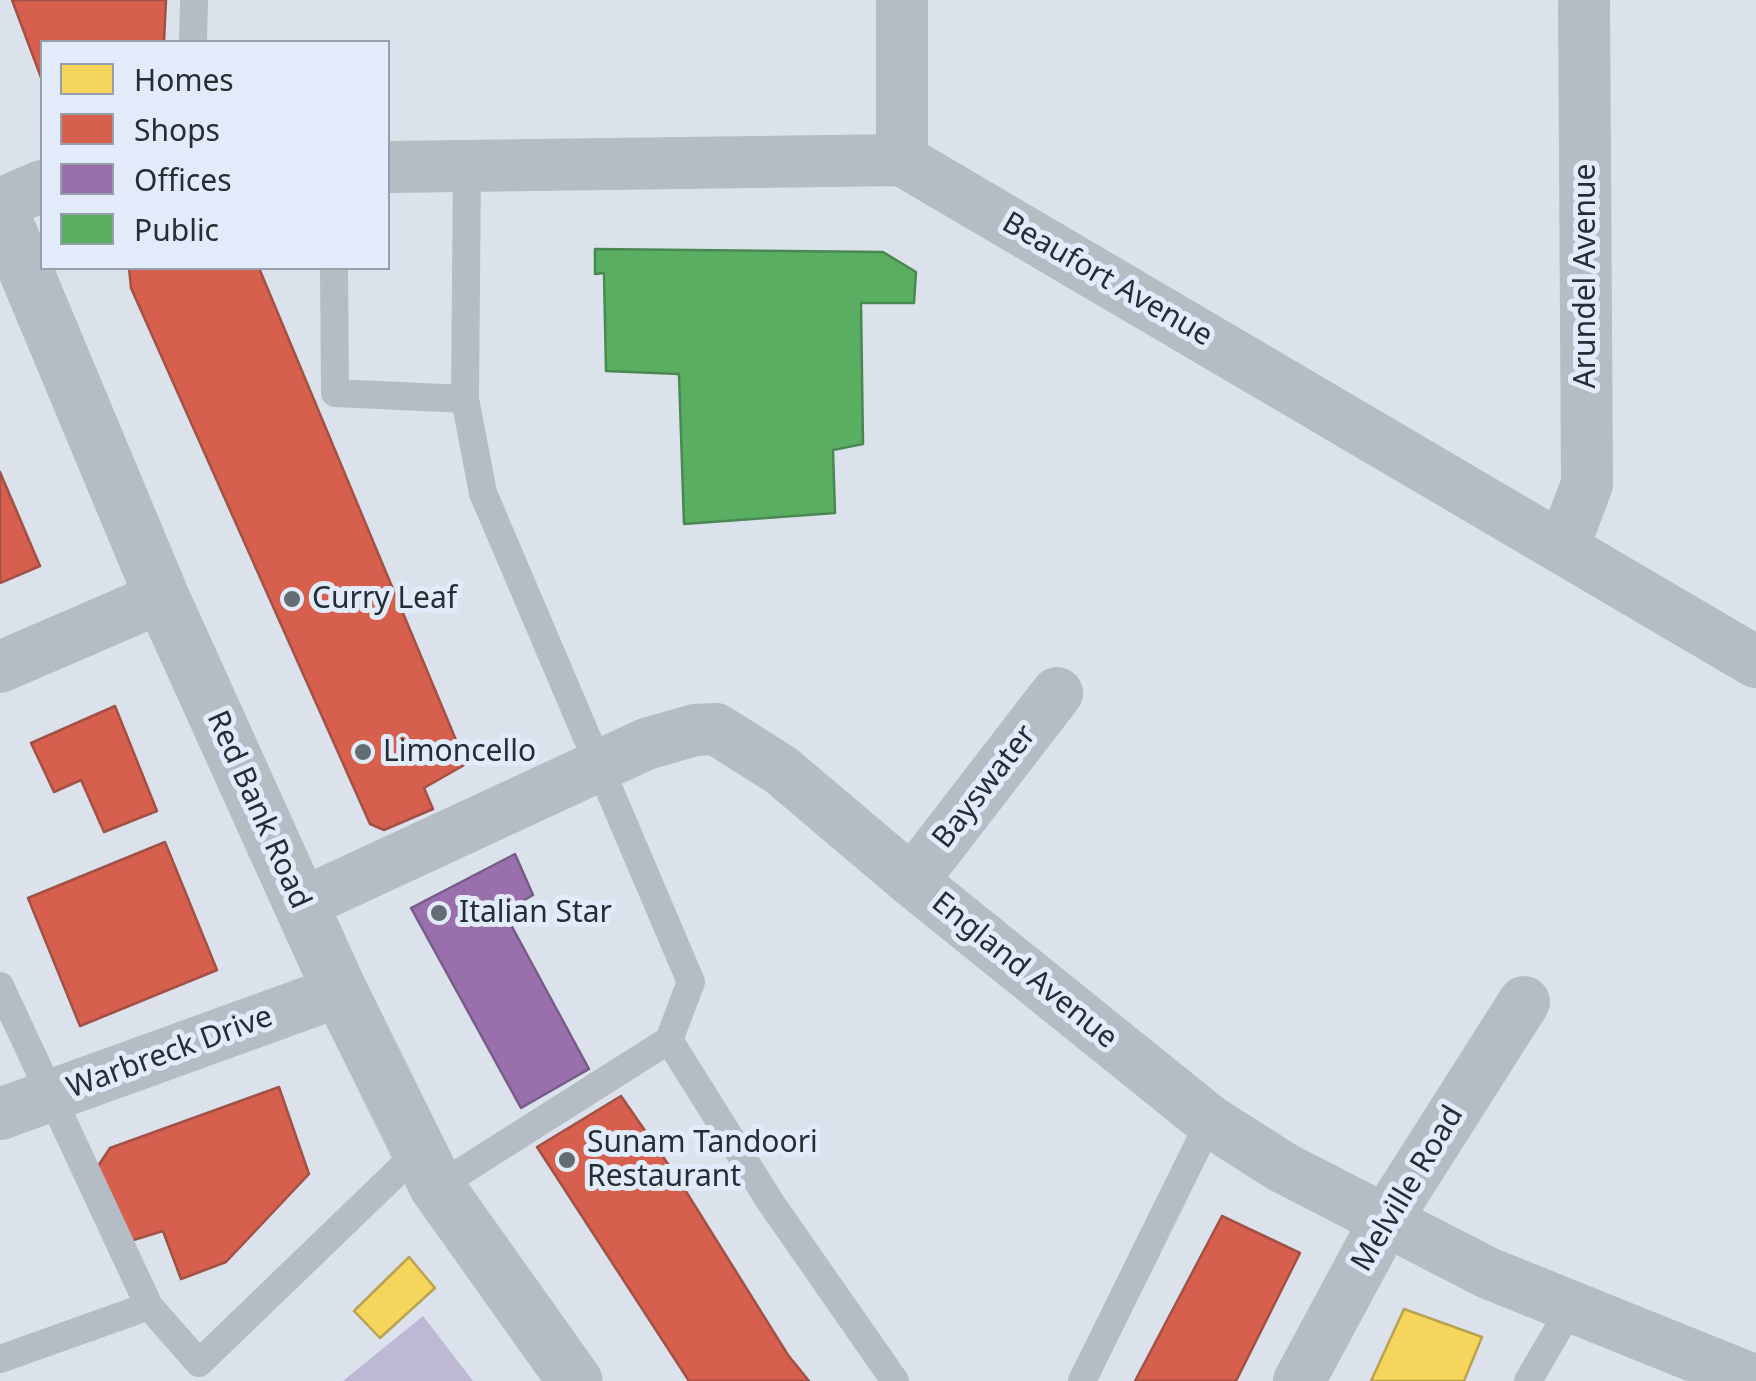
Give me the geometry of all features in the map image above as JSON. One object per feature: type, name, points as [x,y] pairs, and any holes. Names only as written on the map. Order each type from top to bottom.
[{"type":"street","points":[[390,167],[902,160],[902,0]]},
{"type":"street","name":"Arundel Avenue","points":[[1563,548],[1587,484],[1584,0]]},
{"type":"street","name":"Beaufort Avenue","points":[[902,160],[1756,662]]},
{"type":"street","points":[[0,206],[40,187]]},
{"type":"street","name":"Red Bank Road","points":[[0,206],[162,597],[340,991],[428,1169],[575,1381]]},
{"type":"street","points":[[0,667],[162,597]]},
{"type":"street","name":"Bayswater","points":[[912,881],[1057,693]]},
{"type":"street","name":"England Avenue","points":[[301,904],[646,744],[695,730],[716,729],[781,770],[912,881],[1210,1120],[1282,1168],[1488,1274],[1756,1381]]},
{"type":"street","name":"Warbreck Drive","points":[[0,1114],[340,991]]},
{"type":"street","name":"Melville Road","points":[[1298,1381],[1385,1221],[1524,1002]]},
{"type":"lane","points":[[193,40],[194,0]]},
{"type":"lane","points":[[0,986],[149,1306],[199,1363],[428,1169],[670,1040],[690,982],[483,493],[465,399],[467,165]]},
{"type":"lane","points":[[334,270],[336,393],[465,399]]},
{"type":"lane","points":[[670,1040],[771,1203],[895,1381]]},
{"type":"lane","points":[[1082,1381],[1210,1120]]},
{"type":"lane","points":[[0,1359],[149,1306]]},
{"type":"lane","points":[[1528,1381],[1570,1309]]},
{"type":"shaded area","points":[[423,1316],[473,1381],[343,1381]]},
{"type":"building: Homes","points":[[409,1257],[435,1288],[380,1338],[354,1311]]},
{"type":"building: Homes","points":[[1404,1309],[1482,1337],[1464,1381],[1371,1381]]},
{"type":"building: Shops","points":[[12,0],[166,0],[164,40],[40,40],[40,75]]},
{"type":"building: Shops","points":[[129,270],[260,270],[466,764],[424,788],[433,809],[384,830],[370,824],[131,288]]},
{"type":"building: Shops","points":[[0,472],[40,566],[0,583]]},
{"type":"building: Shops","points":[[115,706],[157,811],[104,832],[81,780],[54,792],[31,743]]},
{"type":"building: Shops","points":[[165,842],[217,970],[80,1026],[28,898]]},
{"type":"building: Shops","points":[[279,1087],[309,1174],[226,1262],[181,1279],[163,1231],[127,1242],[96,1169],[110,1148]]},
{"type":"building: Shops","points":[[621,1096],[677,1177],[788,1355],[809,1381],[689,1381],[537,1147]]},
{"type":"building: Shops","points":[[1222,1216],[1300,1253],[1236,1381],[1135,1381]]},
{"type":"building: Offices","points":[[515,854],[533,895],[504,912],[589,1069],[521,1108],[411,908]]},
{"type":"building: Public","points":[[595,249],[883,252],[916,272],[914,303],[861,303],[863,444],[833,450],[835,513],[684,524],[679,374],[606,371],[604,273],[595,274]]},
{"type":"place","name":"Curry Leaf","points":[[292,599]]},
{"type":"place","name":"Limoncello","points":[[363,752]]},
{"type":"place","name":"Italian Star","points":[[439,913]]},
{"type":"place","name":"Sunam Tandoori Restaurant","points":[[567,1160]]}]
